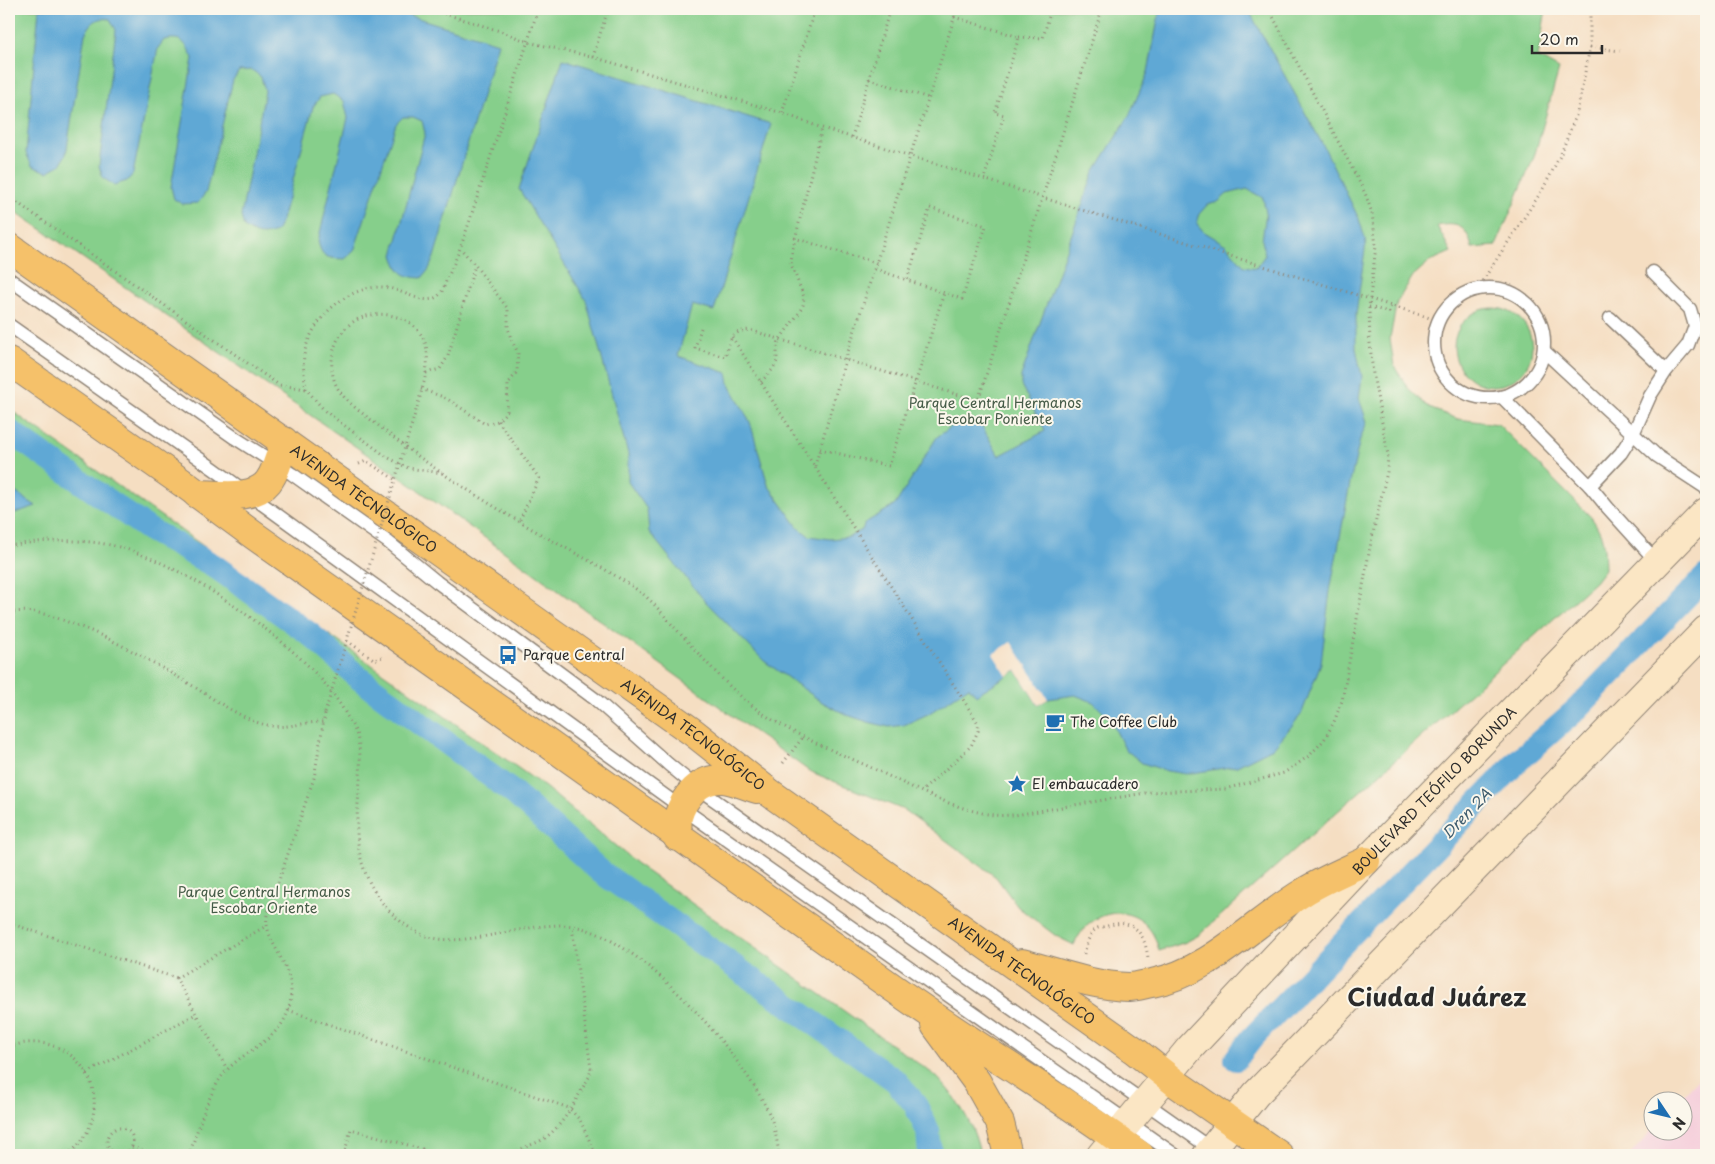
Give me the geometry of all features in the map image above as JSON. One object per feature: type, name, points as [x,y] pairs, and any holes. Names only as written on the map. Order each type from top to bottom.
[{"type":"main road","name":"AVENIDA TECNOLÓGICO","points":[[9,247],[280,454],[694,733],[770,793],[1134,1050],[1172,1080],[1279,1155]]},
{"type":"main road","points":[[9,361],[924,1010],[1126,1136]]},
{"type":"main road","points":[[197,494],[233,495],[254,492],[268,483],[280,454]]},
{"type":"main road","name":"BOULEVARD TEÓFILO BORUNDA","points":[[1126,1136],[1172,1080],[1195,1043],[1366,861],[1706,512]]},
{"type":"main road","points":[[1213,1153],[1227,1119],[1256,1094],[1700,641]]},
{"type":"main road","points":[[678,837],[678,819],[689,797],[709,781],[723,779],[770,793]]},
{"type":"main road","points":[[1002,958],[1081,979],[1113,985],[1131,987],[1160,981],[1189,972],[1304,892],[1366,861]]},
{"type":"main road","points":[[924,1010],[977,1082],[1000,1122],[1008,1155]]},
{"type":"lane","points":[[1590,486],[1621,453],[1633,434],[1650,396],[1666,371],[1688,345],[1695,326],[1690,309],[1652,272]]},
{"type":"lane","points":[[9,279],[280,454],[292,474],[388,542],[436,582],[595,699],[668,764],[689,797],[1126,1136],[1213,1153]]},
{"type":"lane","points":[[1495,288],[1512,293],[1527,302],[1538,317],[1544,333],[1544,351],[1539,367],[1530,380],[1517,390],[1502,397],[1485,398],[1468,394],[1454,385],[1442,373],[1436,357],[1434,340],[1439,321],[1447,308],[1461,296],[1477,290],[1495,288]]},
{"type":"lane","points":[[1610,318],[1666,371]]},
{"type":"lane","points":[[9,325],[246,493],[689,797],[1126,1136],[1175,1155]]},
{"type":"lane","points":[[1544,351],[1657,456],[1706,488]]},
{"type":"lane","points":[[1502,397],[1590,486],[1657,562]]},
{"type":"path","points":[[430,9],[504,32],[528,42],[593,57],[782,113],[822,128],[1439,321]]},
{"type":"path","points":[[442,473],[408,468],[387,457],[326,411],[306,389],[303,368],[306,345],[317,323],[336,302],[359,291],[380,287],[396,288],[421,300],[428,300],[440,295],[460,249],[538,9]]},
{"type":"path","points":[[593,57],[608,9]]},
{"type":"path","points":[[782,113],[814,9]]},
{"type":"path","points":[[852,137],[890,9]]},
{"type":"path","points":[[814,467],[845,360],[958,9]]},
{"type":"path","points":[[954,17],[1019,37],[1042,38],[1052,9]]},
{"type":"path","points":[[702,328],[695,348],[725,357],[732,336],[740,330],[750,330],[978,401],[1102,9]]},
{"type":"path","points":[[189,1155],[211,1093],[227,1069],[261,1045],[279,1028],[288,1010],[292,992],[288,972],[266,926],[267,915],[314,778],[325,713],[396,480],[417,407],[422,390],[426,374],[427,348],[422,336],[409,322],[390,314],[371,314],[352,323],[337,341],[331,363],[337,387],[349,401],[389,434],[442,473],[519,522],[644,595],[744,700],[775,722],[803,737],[922,791],[968,809],[994,815],[1015,815],[1151,792],[1226,789],[1284,773],[1309,756],[1324,740],[1334,722],[1342,701],[1371,542],[1387,472],[1388,455],[1373,374],[1369,307],[1376,246],[1372,213],[1365,193],[1269,9]]},
{"type":"path","points":[[1477,290],[1543,189],[1560,156],[1577,113],[1590,47],[1590,9]]},
{"type":"path","points":[[984,178],[1004,115],[995,113],[1019,37]]},
{"type":"path","points":[[1590,47],[1620,51]]},
{"type":"path","points":[[870,80],[929,98]]},
{"type":"path","points":[[761,382],[773,369],[777,361],[777,345],[800,313],[803,305],[804,297],[791,264],[794,238],[822,128]]},
{"type":"path","points":[[9,197],[278,385],[306,389]]},
{"type":"path","points":[[875,269],[962,299],[986,226],[930,208],[907,280]]},
{"type":"path","points":[[794,238],[877,263]]},
{"type":"path","points":[[422,390],[446,398],[484,424],[498,421],[507,411],[508,384],[517,372],[518,353],[510,339],[508,309],[475,265],[460,249]]},
{"type":"path","points":[[426,374],[440,369],[448,356],[475,265]]},
{"type":"path","points":[[820,449],[889,466],[944,293]]},
{"type":"path","points":[[1369,307],[1389,312],[1391,305]]},
{"type":"path","points":[[732,336],[978,723],[976,738],[971,746],[922,791]]},
{"type":"path","points":[[498,421],[539,478],[519,522]]},
{"type":"path","points":[[358,464],[366,461],[396,480]]},
{"type":"path","points":[[9,546],[26,543],[76,542],[123,548],[159,561],[218,594],[277,638],[317,674],[340,703],[356,734],[360,763],[357,844],[362,867],[374,893],[392,914],[419,933],[440,939],[471,938],[528,928],[572,926],[592,932],[621,946],[650,968],[716,1033],[744,1071],[767,1108],[777,1137],[779,1155]]},
{"type":"path","points":[[9,613],[35,612],[92,630],[138,653],[256,722],[275,727],[292,727],[310,722],[323,722]]},
{"type":"path","points":[[347,641],[375,660],[382,657]]},
{"type":"path","points":[[783,763],[803,737]]},
{"type":"path","points":[[1083,957],[1088,940],[1096,929],[1117,922],[1134,927],[1142,935],[1146,944],[1149,964]]},
{"type":"path","points":[[9,923],[176,978],[227,1069]]},
{"type":"path","points":[[176,978],[266,926]]},
{"type":"path","points":[[514,1155],[530,1144],[544,1138],[556,1128],[589,1077],[591,1069],[572,926]]},
{"type":"path","points":[[288,1010],[570,1108],[580,1120],[596,1155]]},
{"type":"path","points":[[87,1073],[196,1014]]},
{"type":"path","points":[[9,1047],[20,1043],[40,1042],[59,1047],[75,1058],[87,1073],[94,1093],[94,1115],[87,1135],[73,1152],[66,1155]]},
{"type":"path","points":[[114,1129],[124,1129],[133,1138],[132,1147],[126,1153],[119,1155],[110,1151],[106,1144],[108,1135],[114,1129]]},
{"type":"path","points":[[344,1155],[351,1129],[422,1149],[420,1155]]},
{"type":"path","points":[[132,1147],[156,1155]]},
{"type":"shaded area","points":[[1706,1070],[1706,1155],[1630,1155],[1642,1141],[1692,1142],[1692,1092],[1686,1092]]},
{"type":"green space","name":"Parque Central Hermanos Escobar Poniente","points":[[9,9],[1546,9],[1538,57],[1559,69],[1534,157],[1496,246],[1472,248],[1467,235],[1460,227],[1456,225],[1437,226],[1451,252],[1430,261],[1413,276],[1397,302],[1390,338],[1394,366],[1408,388],[1429,408],[1458,419],[1498,424],[1591,517],[1599,530],[1603,542],[1605,569],[1595,582],[1199,935],[1186,942],[1159,951],[1153,935],[1144,923],[1133,916],[1120,913],[1094,920],[1083,931],[1074,945],[1056,936],[1018,907],[996,877],[906,811],[809,771],[417,489],[9,207]]},
{"type":"green space","points":[[1493,308],[1508,311],[1520,320],[1529,332],[1532,347],[1529,362],[1520,374],[1508,383],[1493,386],[1478,383],[1466,374],[1457,362],[1454,347],[1457,332],[1466,320],[1478,311]]},
{"type":"green space","name":"Parque Central Hermanos Escobar Oriente","points":[[9,409],[545,787],[642,868],[936,1076],[964,1112],[974,1133],[980,1155],[9,1155]]},
{"type":"water","points":[[39,9],[389,9],[498,43],[429,269],[422,278],[410,277],[400,270],[393,255],[425,133],[422,121],[413,117],[403,117],[396,124],[354,251],[345,259],[330,258],[322,251],[318,241],[348,118],[344,101],[333,94],[320,97],[313,107],[282,220],[276,232],[259,235],[244,227],[241,216],[265,91],[261,77],[252,70],[239,71],[233,80],[206,192],[198,203],[182,204],[174,199],[171,187],[193,58],[183,42],[179,40],[164,40],[158,48],[133,174],[127,181],[114,185],[103,178],[99,166],[116,30],[110,19],[95,21],[85,34],[66,154],[60,165],[47,172],[32,166],[26,153]]},
{"type":"water","points":[[1160,9],[1248,9],[1324,147],[1359,219],[1366,242],[1356,314],[1356,348],[1362,377],[1359,398],[1367,422],[1360,439],[1350,483],[1330,591],[1321,663],[1301,715],[1273,748],[1237,766],[1186,774],[1167,771],[1142,763],[1125,749],[1110,719],[1093,702],[1075,695],[1048,699],[1038,705],[1016,670],[976,695],[969,687],[928,714],[904,725],[889,727],[847,715],[822,702],[764,661],[704,600],[649,532],[647,509],[628,482],[628,454],[586,300],[519,189],[563,59],[771,124],[714,311],[692,305],[678,356],[727,373],[729,383],[750,422],[768,485],[798,527],[809,536],[830,539],[849,537],[862,530],[865,523],[895,505],[937,437],[954,425],[966,421],[979,421],[999,456],[1045,431],[1021,385],[1021,376],[1094,172],[1129,116],[1148,72]],"holes":[[[1247,189],[1263,198],[1266,213],[1262,240],[1265,255],[1256,268],[1244,266],[1226,245],[1203,231],[1197,224],[1200,213],[1207,205],[1218,202],[1227,194]]]},
{"type":"water","points":[[9,488],[36,506],[9,515]]},
{"type":"pier","points":[[1011,642],[1048,699],[1038,705],[1016,670],[1007,676],[993,654]]},
{"type":"waterway","points":[[9,431],[148,529],[213,565],[310,634],[359,678],[515,794],[601,872],[896,1081],[915,1104],[928,1131],[930,1155]]},
{"type":"waterway","name":"Dren 2A","points":[[1236,1059],[1252,1038],[1520,759],[1576,710],[1706,576]]},
{"type":"place","name":"Parque Central","points":[[508,655]]},
{"type":"place","name":"The Coffee Club","points":[[1055,722]]},
{"type":"place","name":"El embaucadero","points":[[1017,784]]},
{"type":"district","name":"Ciudad Juárez","points":[[1437,998]]}]
